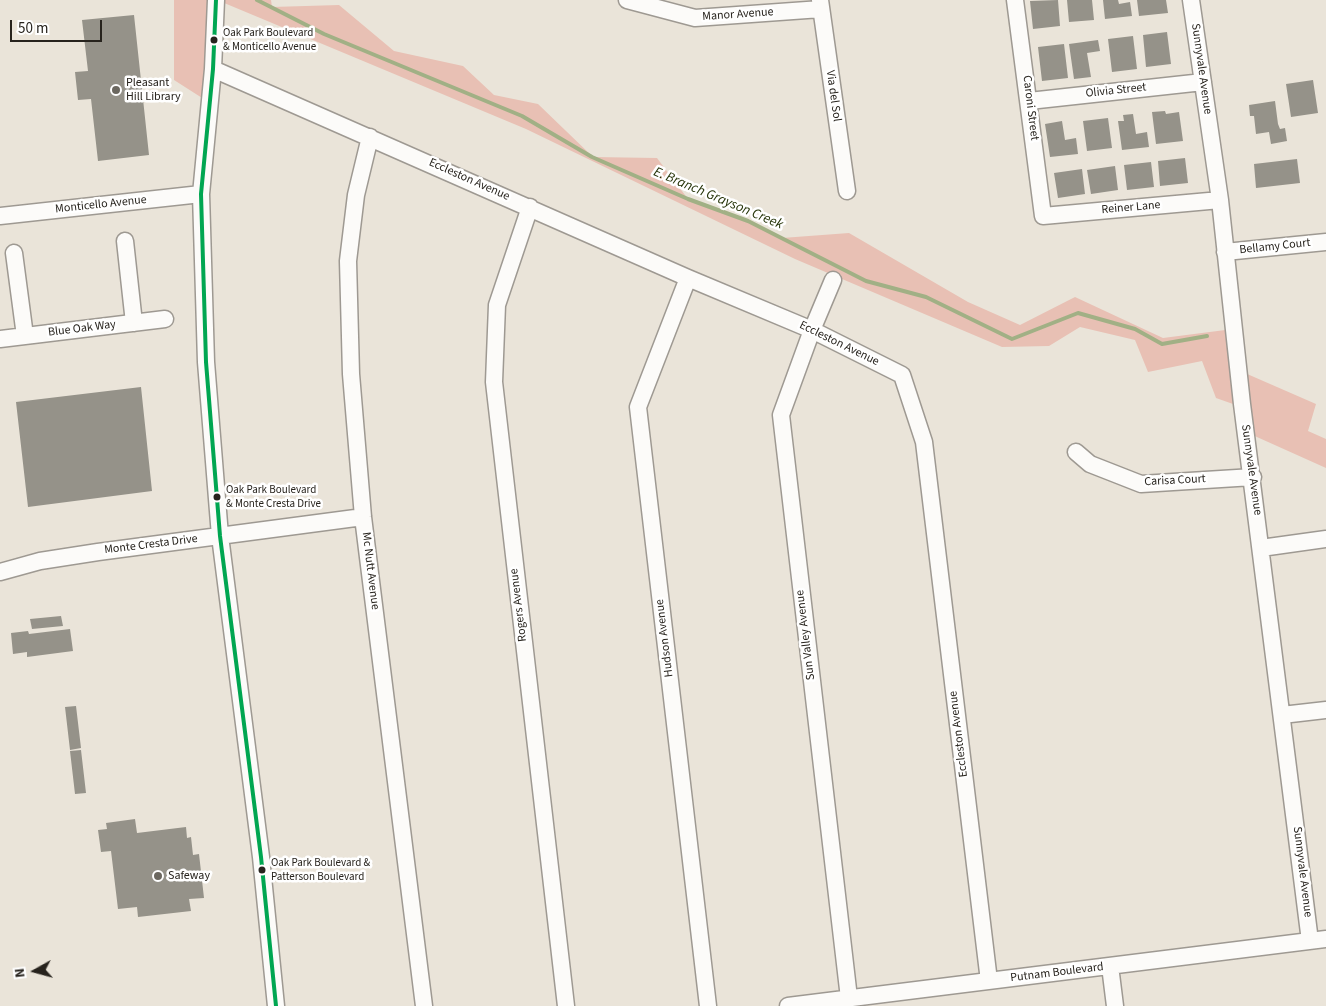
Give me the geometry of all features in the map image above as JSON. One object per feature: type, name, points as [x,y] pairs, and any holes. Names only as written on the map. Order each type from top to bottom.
[{"type":"street","points":[[216,0],[214,69],[202,194],[206,362],[220,536],[258,829],[276,1006]]},
{"type":"street","name":"Manor Avenue","points":[[627,0],[695,18],[820,4]]},
{"type":"street","name":"Caroni Street","points":[[1015,0],[1043,216]]},
{"type":"street","name":"Sunnyvale Avenue","points":[[1191,0],[1220,200],[1282,715],[1318,940]]},
{"type":"street","name":"Via del Sol","points":[[820,4],[847,191]]},
{"type":"street","name":"Eccleston Avenue","points":[[214,69],[688,278],[812,330],[902,375],[924,442],[989,981]]},
{"type":"street","name":"Olivia Street","points":[[1029,101],[1203,82]]},
{"type":"street","name":"Mc Nutt Avenue","points":[[370,137],[356,195],[348,262],[351,374],[363,517],[424,1006]]},
{"type":"street","name":"Monticello Avenue","points":[[0,216],[202,194]]},
{"type":"street","name":"Reiner Lane","points":[[1043,216],[1220,200]]},
{"type":"street","name":"Rogers Avenue","points":[[530,207],[497,305],[494,382],[566,1006]]},
{"type":"street","points":[[125,241],[134,323]]},
{"type":"street","name":"Bellamy Court","points":[[1225,252],[1326,242]]},
{"type":"street","points":[[14,254],[25,336]]},
{"type":"street","name":"Hudson Avenue","points":[[688,278],[638,407],[708,1006]]},
{"type":"street","name":"Sun Valley Avenue","points":[[833,280],[812,330],[781,415],[849,998]]},
{"type":"street","name":"Blue Oak Way","points":[[0,339],[165,319]]},
{"type":"street","name":"Carisa Court","points":[[1076,452],[1090,464],[1141,484],[1252,477]]},
{"type":"street","name":"Monte Cresta Drive","points":[[0,572],[40,561],[363,517]]},
{"type":"street","points":[[1261,548],[1326,539]]},
{"type":"street","points":[[1282,715],[1326,710]]},
{"type":"street","name":"Putnam Boulevard","points":[[788,1006],[1318,940]]},
{"type":"street","points":[[1110,966],[1115,1006]]},
{"type":"shaded area","points":[[174,0],[216,0],[210,103],[174,80]]},
{"type":"shaded area","points":[[217,0],[271,0],[272,7],[339,5],[394,51],[463,66],[494,95],[538,104],[593,157],[657,158],[688,199],[748,221],[782,238],[849,233],[968,302],[1020,325],[1075,297],[1163,338],[1233,329],[1238,370],[1316,404],[1308,431],[1326,439],[1326,468],[1248,433],[1242,404],[1233,404],[1216,398],[1202,361],[1148,372],[1135,340],[1080,327],[1049,346],[1002,347],[795,259],[526,129]]},
{"type":"building","points":[[1058,0],[1060,26],[1033,29],[1030,1]]},
{"type":"building","points":[[1067,0],[1092,0],[1094,20],[1069,22]]},
{"type":"building","points":[[1103,0],[1118,0],[1119,4],[1130,2],[1132,16],[1105,19]]},
{"type":"building","points":[[1137,0],[1166,0],[1168,13],[1139,16]]},
{"type":"building","name":"Pleasant Hill Library","points":[[134,15],[149,155],[98,161],[91,99],[78,100],[75,72],[88,71],[82,20]]},
{"type":"building","points":[[1167,32],[1171,64],[1146,67],[1143,35]]},
{"type":"building","points":[[1133,36],[1137,69],[1112,72],[1108,39]]},
{"type":"building","points":[[1098,40],[1100,51],[1087,53],[1091,77],[1074,79],[1069,44]]},
{"type":"building","points":[[1064,44],[1068,78],[1042,81],[1038,47]]},
{"type":"building","points":[[1313,80],[1318,113],[1291,117],[1286,84]]},
{"type":"building","points":[[1275,101],[1278,124],[1280,129],[1285,128],[1287,141],[1271,144],[1269,132],[1256,134],[1254,116],[1250,116],[1249,105]]},
{"type":"building","points":[[1165,111],[1166,114],[1179,112],[1183,141],[1156,144],[1152,112]]},
{"type":"building","points":[[1133,114],[1136,134],[1147,132],[1149,147],[1122,150],[1118,121],[1124,121],[1123,115]]},
{"type":"building","points":[[1108,118],[1112,148],[1087,151],[1083,121]]},
{"type":"building","points":[[1062,121],[1065,140],[1076,138],[1078,154],[1050,157],[1045,124]]},
{"type":"building","points":[[1185,158],[1188,183],[1160,186],[1158,161]]},
{"type":"building","points":[[1297,159],[1300,183],[1256,188],[1254,164]]},
{"type":"building","points":[[1151,162],[1154,187],[1127,190],[1124,165]]},
{"type":"building","points":[[1115,166],[1118,190],[1091,194],[1087,170]]},
{"type":"building","points":[[1082,169],[1085,194],[1058,198],[1054,173]]},
{"type":"building","points":[[141,387],[152,491],[28,507],[16,402]]},
{"type":"building","points":[[61,616],[63,626],[32,629],[30,619]]},
{"type":"building","points":[[70,629],[73,651],[27,657],[27,652],[13,654],[11,633],[28,631],[29,634]]},
{"type":"building","points":[[76,706],[81,748],[70,750],[65,707]]},
{"type":"building","points":[[81,750],[86,793],[75,794],[70,751]]},
{"type":"building","name":"Safeway","points":[[135,819],[137,833],[186,827],[187,838],[191,837],[193,855],[199,854],[204,898],[189,899],[191,911],[138,917],[137,907],[118,909],[111,851],[101,852],[98,830],[107,829],[106,823]]},
{"type":"waterway","name":"E. Branch Grayson Creek","points":[[257,0],[324,34],[522,116],[592,157],[688,199],[748,221],[866,281],[926,297],[1012,339],[1078,313],[1135,329],[1162,344],[1207,336]]},
{"type":"transit line","points":[[216,0],[213,69],[201,194],[206,362],[220,536],[261,857],[276,1006]]},
{"type":"place","name":"Oak Park Boulevard & Monticello Avenue","points":[[214,40]]},
{"type":"place","name":"Pleasant Hill Library","points":[[116,90]]},
{"type":"place","name":"Oak Park Boulevard & Monte Cresta Drive","points":[[217,497]]},
{"type":"place","name":"Oak Park Boulevard & Patterson Boulevard","points":[[262,870]]},
{"type":"place","name":"Safeway","points":[[158,876]]}]
